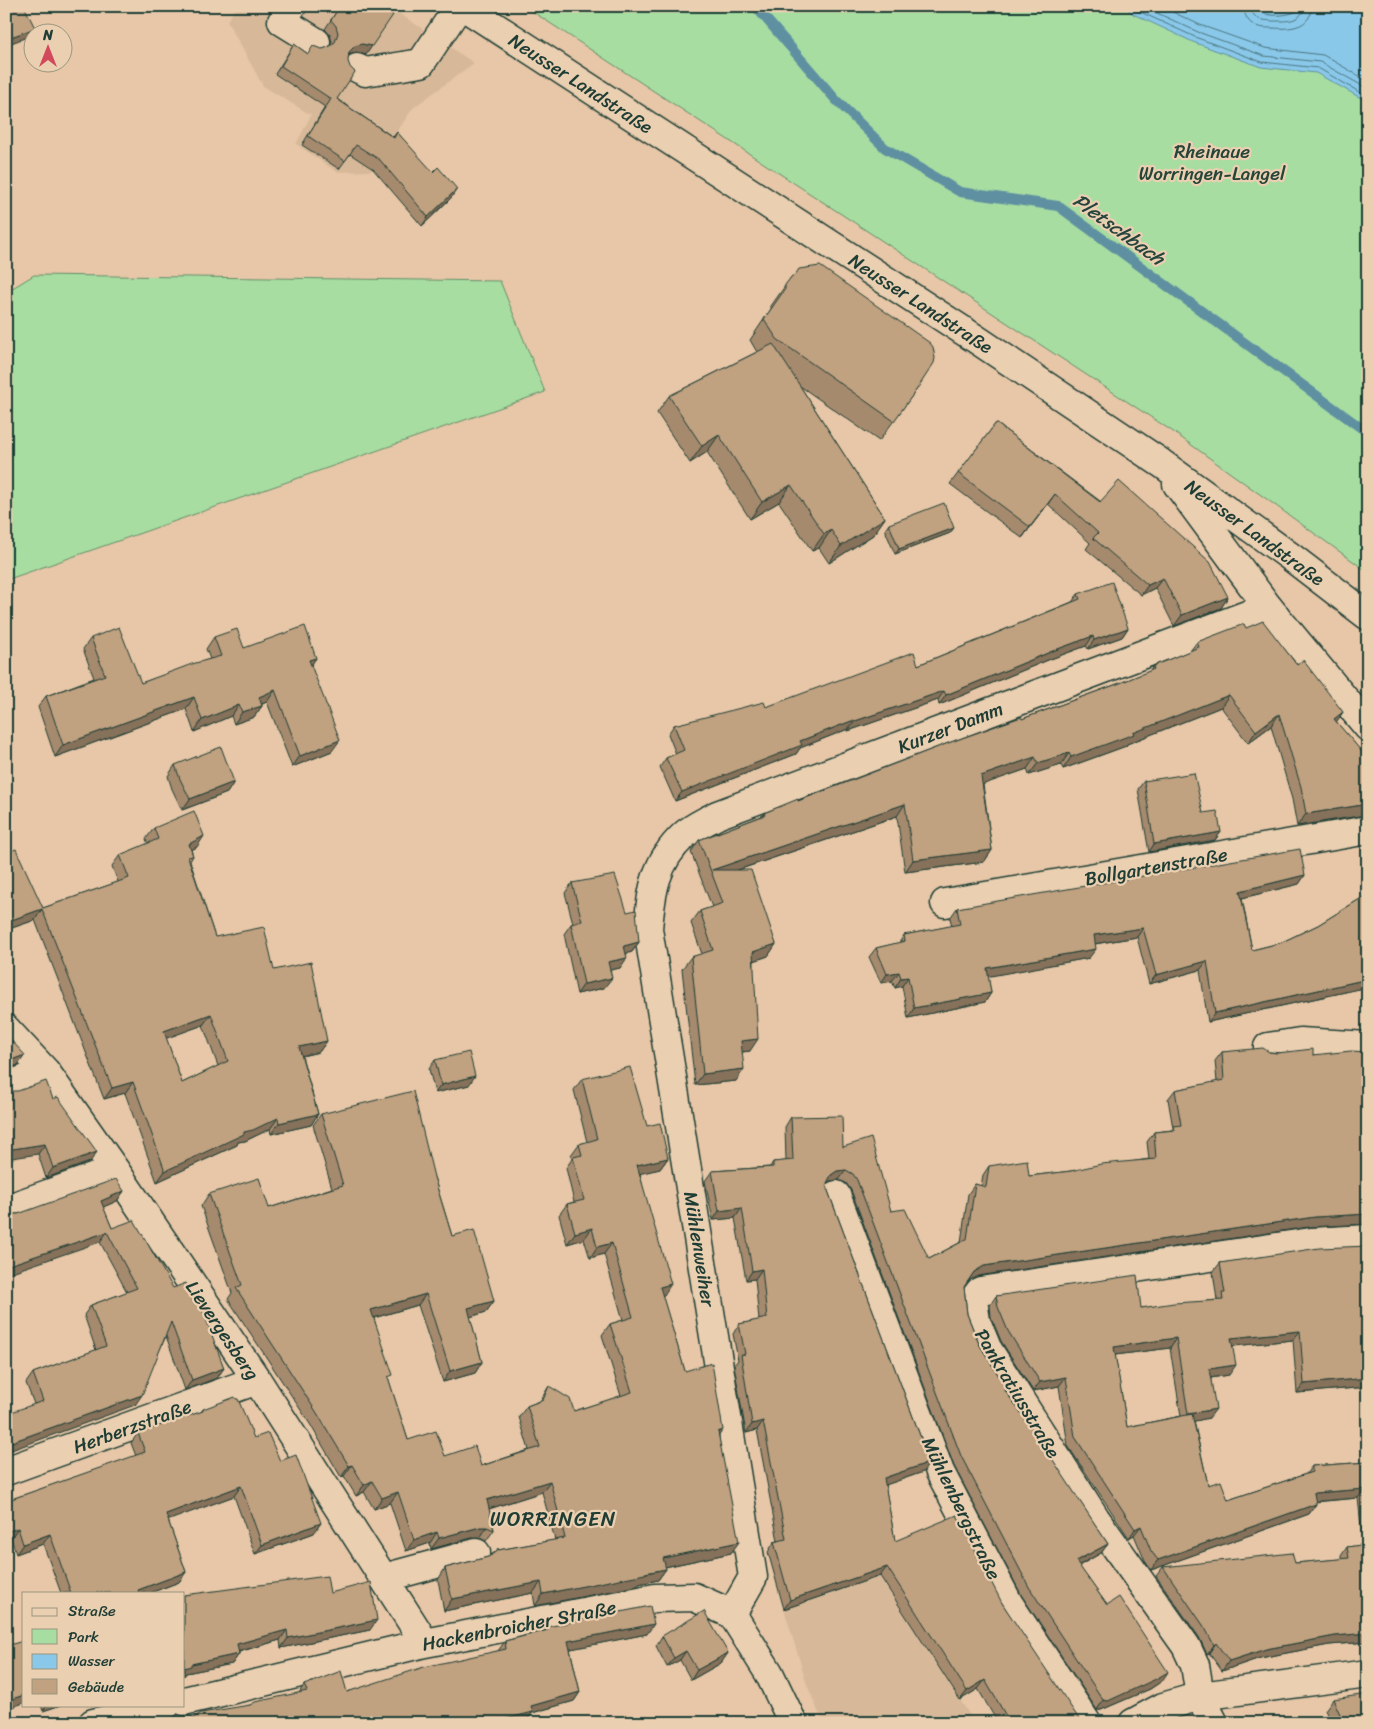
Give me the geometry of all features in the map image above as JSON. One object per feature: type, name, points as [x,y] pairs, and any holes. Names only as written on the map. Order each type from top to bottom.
[{"type":"street","points":[[292,6],[282,21],[316,42]]},
{"type":"street","points":[[357,68],[365,72],[420,63],[459,6]]},
{"type":"street","name":"Neusser Landstraße","points":[[463,6],[976,339],[1161,463],[1291,557],[1368,616]]},
{"type":"street","points":[[1161,463],[1268,607],[1368,727]]},
{"type":"street","name":"Kurzer Damm","points":[[655,878],[668,854],[685,834],[717,815],[1268,607]]},
{"type":"street","name":"Bollgartenstraße","points":[[945,903],[1368,830]]},
{"type":"street","name":"Mühlenweiher","points":[[655,878],[650,900],[648,930],[753,1577],[732,1614]]},
{"type":"street","name":"Lievergesberg","points":[[8,1033],[46,1072],[115,1170],[257,1380],[425,1643]]},
{"type":"street","points":[[1268,1047],[1300,1042],[1368,1046]]},
{"type":"street","points":[[6,1086],[46,1072]]},
{"type":"street","points":[[6,1209],[115,1170]]},
{"type":"street","name":"Mühlenbergstraße","points":[[836,1195],[940,1472],[1009,1604],[1087,1723]]},
{"type":"street","name":"Pankratiusstraße","points":[[1200,1696],[1195,1665],[1186,1646],[1096,1519],[987,1348],[976,1322],[973,1300],[980,1291],[1311,1242],[1368,1240]]},
{"type":"street","name":"Herberzstraße","points":[[6,1471],[257,1380]]},
{"type":"street","points":[[384,1578],[476,1553]]},
{"type":"street","name":"Hackenbroicher Straße","points":[[185,1701],[425,1643],[655,1598],[694,1597],[732,1614]]},
{"type":"street","points":[[732,1614],[770,1673],[793,1723]]},
{"type":"street","points":[[1134,1723],[1162,1707],[1200,1696],[1368,1674]]},
{"type":"street","points":[[1200,1696],[1214,1723]]},
{"type":"street","points":[[93,1723],[162,1706]]},
{"type":"shaded area","points":[[237,6],[388,6],[474,63],[413,108],[371,171],[337,172],[296,144],[311,115],[263,86],[227,21]]},
{"type":"shaded area","points":[[880,1576],[975,1723],[823,1723],[807,1685],[784,1609]]},
{"type":"green space","name":"Rheinaue Worringen-Langel","points":[[524,6],[1368,6],[1368,572],[1172,431]]},
{"type":"green space","points":[[34,275],[500,281],[545,392],[6,580],[6,292]]},
{"type":"water","points":[[1124,6],[1228,6],[1285,10],[1303,6],[1368,6],[1368,102],[1316,73],[1261,67],[1193,42],[1133,14]]},
{"type":"building","points":[[6,6],[24,6],[32,22],[22,22],[22,33],[6,39]]},
{"type":"building","points":[[340,6],[379,6],[393,15],[372,46],[362,44],[355,46],[349,52],[348,61],[350,67],[355,72],[337,99],[394,138],[397,132],[433,172],[438,167],[457,189],[428,217],[380,160],[356,145],[345,161],[308,136],[331,99],[281,66],[294,44],[308,54],[313,46],[322,49],[329,47],[335,42],[338,33],[336,26],[331,20]]},
{"type":"building","points":[[820,266],[930,343],[933,347],[934,363],[894,421],[777,339],[764,319],[785,289],[785,285],[799,269]]},
{"type":"building","points":[[773,344],[885,518],[841,546],[831,530],[824,534],[791,485],[762,502],[719,435],[702,446],[669,396]]},
{"type":"building","points":[[996,423],[1100,502],[1119,481],[1210,562],[1228,597],[1182,615],[1163,578],[1148,585],[1093,538],[1098,533],[1055,494],[1030,527],[958,473]]},
{"type":"building","points":[[944,503],[954,528],[899,549],[889,524]]},
{"type":"building","points":[[1112,582],[1128,628],[1094,640],[1093,636],[946,695],[944,691],[854,720],[800,741],[802,745],[682,792],[666,758],[684,750],[674,725],[764,702],[766,707],[914,652],[918,665],[1080,599],[1078,594]]},
{"type":"building","points":[[1263,621],[1297,665],[1303,660],[1343,712],[1334,719],[1368,759],[1368,804],[1306,814],[1301,787],[1279,714],[1256,731],[1229,695],[1134,734],[1071,757],[1069,753],[1038,763],[1035,757],[981,776],[992,850],[913,860],[905,804],[712,870],[751,870],[776,944],[753,952],[758,1039],[741,1041],[744,1069],[703,1074],[691,957],[713,950],[700,911],[723,903],[699,840],[765,815],[764,813],[798,799],[798,801],[951,742],[1021,717],[1022,719],[1120,683],[1154,669],[1153,666],[1199,647],[1197,642],[1244,624],[1246,628]]},
{"type":"building","points":[[305,626],[316,658],[309,660],[340,740],[300,756],[275,690],[259,697],[262,706],[242,712],[239,705],[202,720],[194,697],[63,745],[46,696],[105,675],[91,638],[119,627],[141,683],[192,664],[221,656],[214,637],[237,629],[244,648]]},
{"type":"building","points":[[221,747],[234,782],[190,799],[175,765]]},
{"type":"building","points":[[1194,773],[1203,813],[1217,811],[1221,832],[1154,844],[1144,781]]},
{"type":"building","points":[[194,811],[204,836],[189,844],[193,856],[188,857],[215,937],[264,927],[274,970],[311,962],[327,1041],[299,1047],[318,1114],[279,1123],[278,1118],[253,1130],[244,1132],[244,1134],[165,1171],[133,1082],[112,1088],[42,909],[6,922],[6,853],[16,849],[43,908],[129,878],[120,855],[158,839],[154,828]],"holes":[[[211,1014],[228,1061],[182,1083],[164,1031]]]},
{"type":"building","points":[[1300,849],[1305,875],[1240,891],[1252,950],[1280,943],[1318,925],[1368,894],[1368,979],[1215,1013],[1207,961],[1156,975],[1143,928],[1094,935],[1096,949],[987,968],[991,993],[914,1008],[908,977],[901,978],[899,972],[887,974],[876,948],[905,941],[904,935],[960,924],[957,908]]},
{"type":"building","points":[[615,875],[627,912],[636,910],[639,942],[624,946],[627,958],[608,962],[612,978],[584,984],[571,924],[582,921],[572,883]]},
{"type":"building","points":[[7,1036],[25,1055],[6,1062]]},
{"type":"building","points":[[1263,1048],[1269,1052],[1277,1053],[1313,1049],[1313,1055],[1351,1051],[1368,1052],[1368,1214],[1315,1217],[984,1266],[974,1272],[964,1287],[967,1314],[979,1344],[1007,1389],[1004,1389],[1034,1431],[1108,1544],[1076,1561],[1107,1605],[1119,1597],[1168,1672],[1108,1701],[1103,1700],[1029,1587],[961,1456],[857,1180],[853,1174],[846,1170],[837,1171],[831,1175],[827,1183],[828,1191],[930,1462],[884,1478],[895,1541],[957,1515],[1002,1603],[1079,1719],[1075,1723],[1007,1723],[1009,1721],[985,1680],[967,1691],[887,1567],[790,1600],[774,1542],[786,1539],[763,1421],[752,1424],[741,1355],[745,1354],[739,1324],[767,1318],[762,1269],[752,1271],[742,1208],[719,1211],[712,1171],[773,1167],[773,1162],[793,1160],[791,1117],[842,1116],[843,1147],[871,1138],[891,1211],[905,1209],[929,1259],[967,1239],[975,1184],[986,1187],[989,1166],[1027,1160],[1029,1176],[1071,1171],[1101,1164],[1156,1159],[1154,1132],[1175,1130],[1174,1126],[1181,1125],[1175,1090],[1224,1080],[1222,1052]]},
{"type":"building","points":[[469,1052],[475,1076],[441,1085],[435,1060]]},
{"type":"building","points":[[630,1067],[647,1126],[660,1123],[668,1158],[637,1165],[671,1284],[660,1287],[685,1371],[712,1363],[723,1430],[718,1432],[739,1542],[663,1558],[666,1569],[645,1574],[543,1594],[541,1582],[452,1599],[445,1568],[488,1557],[495,1553],[498,1548],[498,1550],[565,1538],[550,1481],[487,1500],[494,1530],[480,1527],[439,1538],[437,1532],[414,1540],[398,1492],[382,1498],[372,1481],[364,1485],[352,1465],[349,1466],[236,1288],[242,1285],[209,1194],[259,1178],[269,1208],[343,1185],[321,1114],[413,1091],[434,1177],[452,1236],[474,1230],[494,1301],[468,1308],[482,1362],[450,1371],[426,1294],[371,1310],[393,1375],[388,1377],[408,1440],[436,1431],[445,1456],[475,1446],[481,1466],[540,1447],[527,1406],[543,1400],[549,1386],[570,1399],[574,1411],[632,1392],[610,1324],[633,1317],[612,1243],[597,1247],[592,1228],[575,1233],[567,1204],[584,1200],[573,1157],[582,1155],[579,1144],[597,1139],[582,1079]]},
{"type":"building","points":[[46,1081],[53,1099],[58,1097],[97,1152],[53,1168],[45,1144],[6,1150],[6,1090],[18,1091]]},
{"type":"building","points":[[116,1179],[124,1191],[101,1201],[112,1228],[134,1220],[173,1288],[186,1283],[194,1304],[199,1302],[201,1305],[224,1368],[192,1380],[171,1322],[142,1395],[6,1444],[6,1414],[43,1401],[33,1373],[106,1346],[91,1305],[137,1288],[107,1232],[6,1266],[6,1213],[18,1214]]},
{"type":"building","points":[[1368,1246],[1368,1378],[1304,1384],[1300,1331],[1231,1338],[1236,1365],[1209,1369],[1216,1409],[1188,1414],[1176,1338],[1114,1347],[1127,1427],[1192,1414],[1208,1485],[1221,1481],[1228,1500],[1312,1472],[1312,1466],[1368,1462],[1368,1517],[1365,1489],[1314,1493],[1316,1504],[1158,1560],[1151,1551],[1141,1526],[1135,1529],[1075,1437],[1066,1377],[1040,1382],[1008,1331],[998,1307],[996,1296],[1137,1275],[1141,1308],[1174,1303],[1223,1300],[1222,1293],[1225,1293],[1220,1263],[1319,1248]]},
{"type":"building","points":[[235,1397],[238,1399],[254,1438],[268,1433],[280,1461],[296,1455],[321,1523],[262,1545],[241,1486],[166,1514],[186,1572],[138,1590],[139,1592],[71,1592],[50,1534],[23,1544],[18,1528],[6,1532],[6,1501],[145,1452],[138,1433],[203,1411],[203,1409]]},
{"type":"building","points":[[1368,1544],[1368,1633],[1335,1636],[1266,1649],[1229,1661],[1216,1643],[1214,1645],[1205,1628],[1163,1567],[1292,1553],[1295,1563],[1349,1558],[1347,1547]]},
{"type":"building","points":[[327,1576],[330,1593],[371,1582],[377,1620],[288,1638],[287,1630],[237,1644],[239,1654],[191,1664],[191,1666],[185,1668],[185,1595]]},
{"type":"building","points":[[650,1606],[654,1624],[568,1641],[580,1692],[531,1706],[533,1712],[490,1723],[186,1723],[201,1713],[250,1705],[255,1702],[307,1691],[304,1685],[341,1671],[347,1692],[424,1667],[506,1649],[505,1641],[548,1630],[547,1627]]},
{"type":"building","points":[[704,1611],[728,1653],[697,1670],[686,1651],[674,1658],[662,1636]]},
{"type":"building","points":[[22,1641],[22,1696],[6,1701],[6,1646]]},
{"type":"building","points":[[1368,1694],[1368,1723],[1344,1723],[1333,1699]]},
{"type":"waterway","name":"Pletschbach","points":[[755,6],[836,100],[885,148],[960,192],[1058,206],[1368,433]]},
{"type":"district","name":"WORRINGEN","points":[[553,1519]]}]
